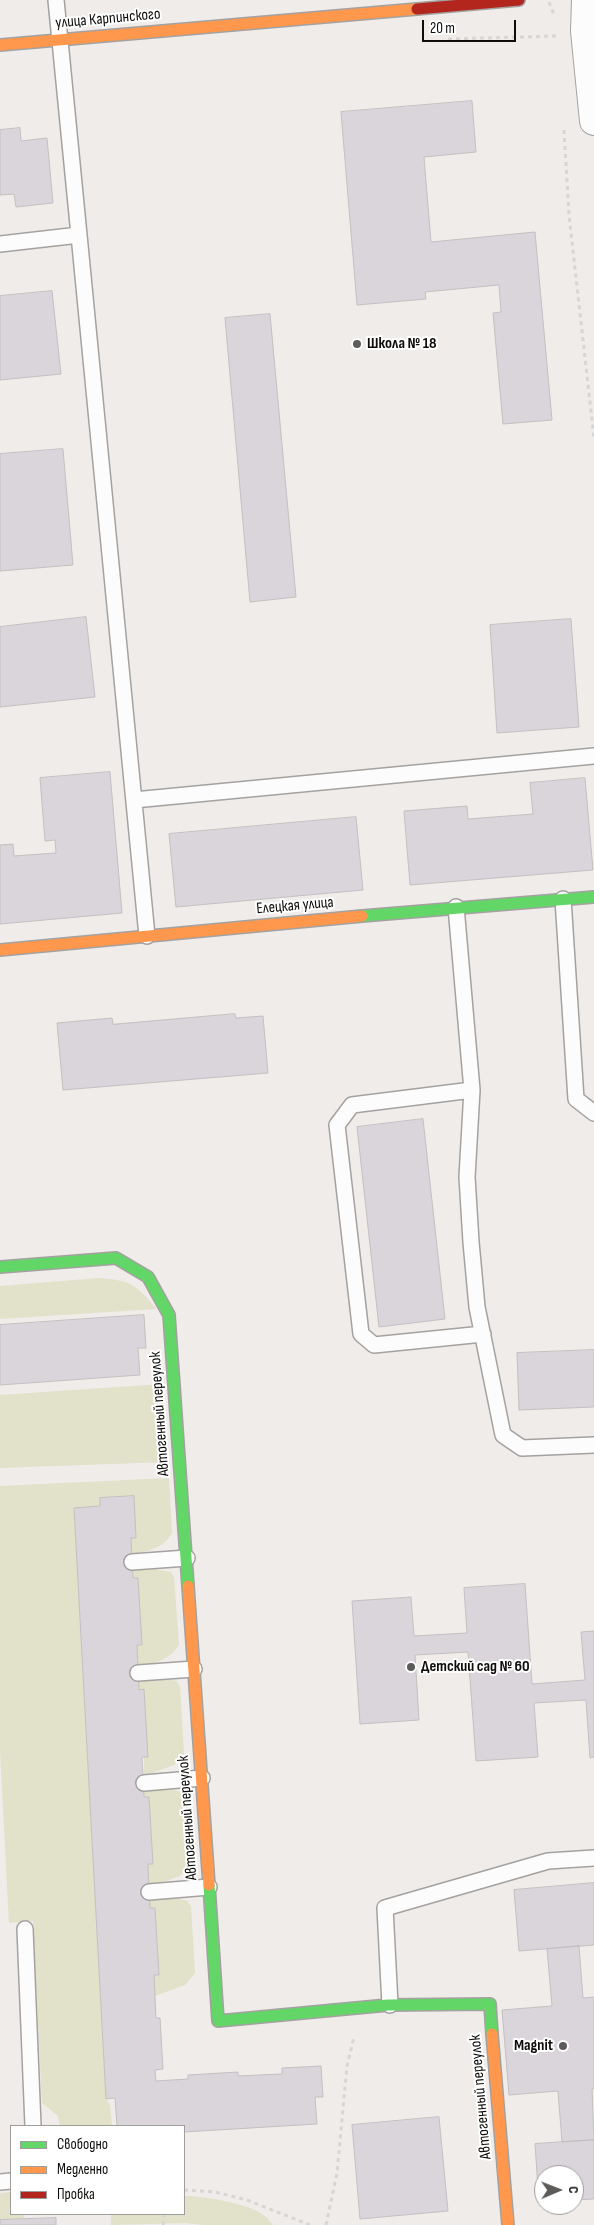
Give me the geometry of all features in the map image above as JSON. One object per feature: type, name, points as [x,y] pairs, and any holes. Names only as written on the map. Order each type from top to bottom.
[{"type":"street","name":"улица Карпинского","points":[[0,45],[519,0]]},
{"type":"street","points":[[586,0],[585,31],[594,121]]},
{"type":"street","name":"Елецкая улица","points":[[0,950],[456,907],[594,896]]},
{"type":"street","name":"Автогенный переулок","points":[[0,1267],[116,1258],[148,1278],[169,1315],[218,2021],[390,2005],[459,2002],[490,2004],[508,2225]]},
{"type":"lane","points":[[56,0],[147,936]]},
{"type":"lane","points":[[0,244],[79,236]]},
{"type":"lane","points":[[134,800],[594,756]]},
{"type":"lane","points":[[563,899],[576,1099],[594,1113]]},
{"type":"lane","points":[[456,907],[472,1090],[467,1177],[471,1242],[478,1307],[503,1435],[522,1448],[594,1445]]},
{"type":"lane","points":[[472,1090],[352,1105],[337,1125],[361,1334],[374,1345],[483,1334]]},
{"type":"lane","points":[[132,1562],[187,1558]]},
{"type":"lane","points":[[138,1673],[194,1669]]},
{"type":"lane","points":[[144,1783],[202,1778]]},
{"type":"lane","points":[[390,2005],[385,1908],[548,1861],[594,1858]]},
{"type":"lane","points":[[149,1892],[209,1887]]},
{"type":"lane","points":[[25,1929],[33,2125]]},
{"type":"path","points":[[548,0],[555,17]]},
{"type":"path","points":[[559,31],[559,36]]},
{"type":"path","points":[[564,126],[568,215],[594,438]]},
{"type":"path","points":[[326,2225],[337,2173],[346,2066],[362,2008]]},
{"type":"path","points":[[185,2190],[215,2192],[247,2200],[310,2225]]},
{"type":"green space","points":[[99,1278],[118,1280],[132,1285],[156,1309],[0,1319],[0,1286]]},
{"type":"green space","points":[[162,1384],[167,1462],[0,1468],[0,1395]]},
{"type":"green space","points":[[169,1478],[172,1533],[165,1542],[150,1550],[132,1555],[131,1538],[136,1538],[133,1496],[100,1498],[100,1506],[74,1508],[106,2099],[110,2105],[112,2125],[60,2125],[58,2116],[42,2103],[33,1921],[9,1923],[0,1751],[0,1486]]},
{"type":"green space","points":[[155,1569],[171,1572],[174,1577],[179,1645],[166,1657],[138,1667],[137,1645],[141,1645],[138,1578],[133,1578],[133,1570]]},
{"type":"green space","points":[[161,1678],[177,1681],[180,1687],[184,1754],[174,1765],[144,1776],[144,1689],[139,1690],[139,1679]]},
{"type":"green space","points":[[166,1788],[182,1792],[185,1797],[189,1865],[180,1876],[149,1887],[148,1864],[153,1864],[149,1797],[144,1797],[144,1789]]},
{"type":"green space","points":[[172,1897],[187,1901],[191,1906],[195,1973],[185,1985],[155,1996],[154,1975],[159,1975],[155,1908],[150,1908],[150,1898]]},
{"type":"green space","points":[[10,2192],[10,2215],[24,2215],[24,2219],[0,2220],[0,2193]]},
{"type":"green space","points":[[185,2196],[235,2203],[255,2210],[273,2225],[204,2225],[186,2223],[111,2225],[111,2215],[185,2215]]},
{"type":"building","points":[[472,101],[476,152],[424,157],[431,242],[535,232],[552,420],[503,424],[493,313],[501,312],[499,285],[425,292],[426,299],[357,305],[341,112]]},
{"type":"building","points":[[20,128],[21,141],[47,138],[53,203],[16,207],[14,194],[0,195],[0,130]]},
{"type":"building","points":[[52,291],[61,374],[0,380],[0,296]]},
{"type":"building","points":[[270,314],[296,597],[250,602],[225,318]]},
{"type":"building","points":[[63,449],[73,565],[0,571],[0,454]]},
{"type":"building","points":[[86,617],[95,697],[0,707],[0,627]]},
{"type":"building","points":[[571,619],[579,727],[497,733],[490,625]]},
{"type":"building","points":[[110,772],[122,913],[0,924],[0,845],[13,844],[14,856],[56,853],[55,840],[45,841],[40,778]]},
{"type":"building","points":[[585,778],[593,870],[410,885],[404,811],[467,806],[468,819],[533,814],[530,783]]},
{"type":"building","points":[[356,817],[363,890],[176,907],[169,834]]},
{"type":"building","points":[[235,1014],[236,1018],[263,1016],[268,1073],[63,1090],[57,1023],[112,1018],[113,1024]]},
{"type":"building","points":[[423,1119],[445,1319],[379,1327],[357,1127]]},
{"type":"building","points":[[144,1315],[146,1348],[138,1348],[140,1375],[0,1385],[0,1325]]},
{"type":"building","points":[[594,1350],[594,1407],[519,1410],[517,1353]]},
{"type":"building","points":[[134,1496],[136,1538],[131,1538],[133,1578],[138,1578],[142,1645],[137,1645],[139,1690],[144,1689],[148,1757],[142,1757],[144,1797],[149,1797],[153,1864],[148,1864],[149,1892],[150,1908],[155,1908],[159,1975],[154,1975],[156,2018],[160,2018],[163,2069],[155,2070],[156,2081],[188,2079],[188,2075],[238,2072],[238,2076],[282,2074],[282,2068],[321,2066],[323,2097],[315,2097],[317,2124],[185,2132],[185,2125],[117,2125],[115,2098],[106,2099],[74,1508],[100,1506],[100,1498]]},
{"type":"building","points":[[525,1584],[532,1684],[585,1680],[581,1632],[594,1631],[594,1757],[590,1758],[586,1700],[534,1703],[538,1757],[476,1761],[468,1652],[415,1655],[419,1720],[360,1724],[352,1601],[411,1597],[414,1636],[467,1633],[464,1588]]},
{"type":"building","points":[[594,1883],[594,1945],[519,1951],[514,1890]]},
{"type":"building","points":[[579,1946],[583,1998],[594,1997],[594,2089],[592,2089],[594,2140],[562,2142],[558,2091],[509,2095],[502,2010],[552,2006],[547,1949]]},
{"type":"building","points":[[439,2117],[448,2211],[360,2219],[352,2125]]},
{"type":"building","points":[[594,2140],[594,2199],[584,2200],[584,2165],[536,2165],[535,2144]]},
{"type":"building","points":[[56,2218],[56,2225],[0,2225],[0,2220]]},
{"type":"traffic: fast","points":[[362,916],[594,897]]},
{"type":"traffic: fast","points":[[0,1267],[116,1258],[148,1277],[169,1315],[188,1586]]},
{"type":"traffic: fast","points":[[209,1885],[218,2021],[388,2005],[490,2004],[492,2034]]},
{"type":"traffic: slow","points":[[0,45],[417,9]]},
{"type":"traffic: slow","points":[[0,950],[362,916]]},
{"type":"traffic: slow","points":[[188,1586],[209,1885]]},
{"type":"traffic: slow","points":[[492,2034],[508,2225]]},
{"type":"traffic: jam","points":[[417,9],[519,0]]},
{"type":"place","name":"Школа № 18","points":[[357,344]]},
{"type":"place","name":"Детский сад № 60","points":[[411,1667]]},
{"type":"place","name":"Magnit","points":[[563,2046]]}]
